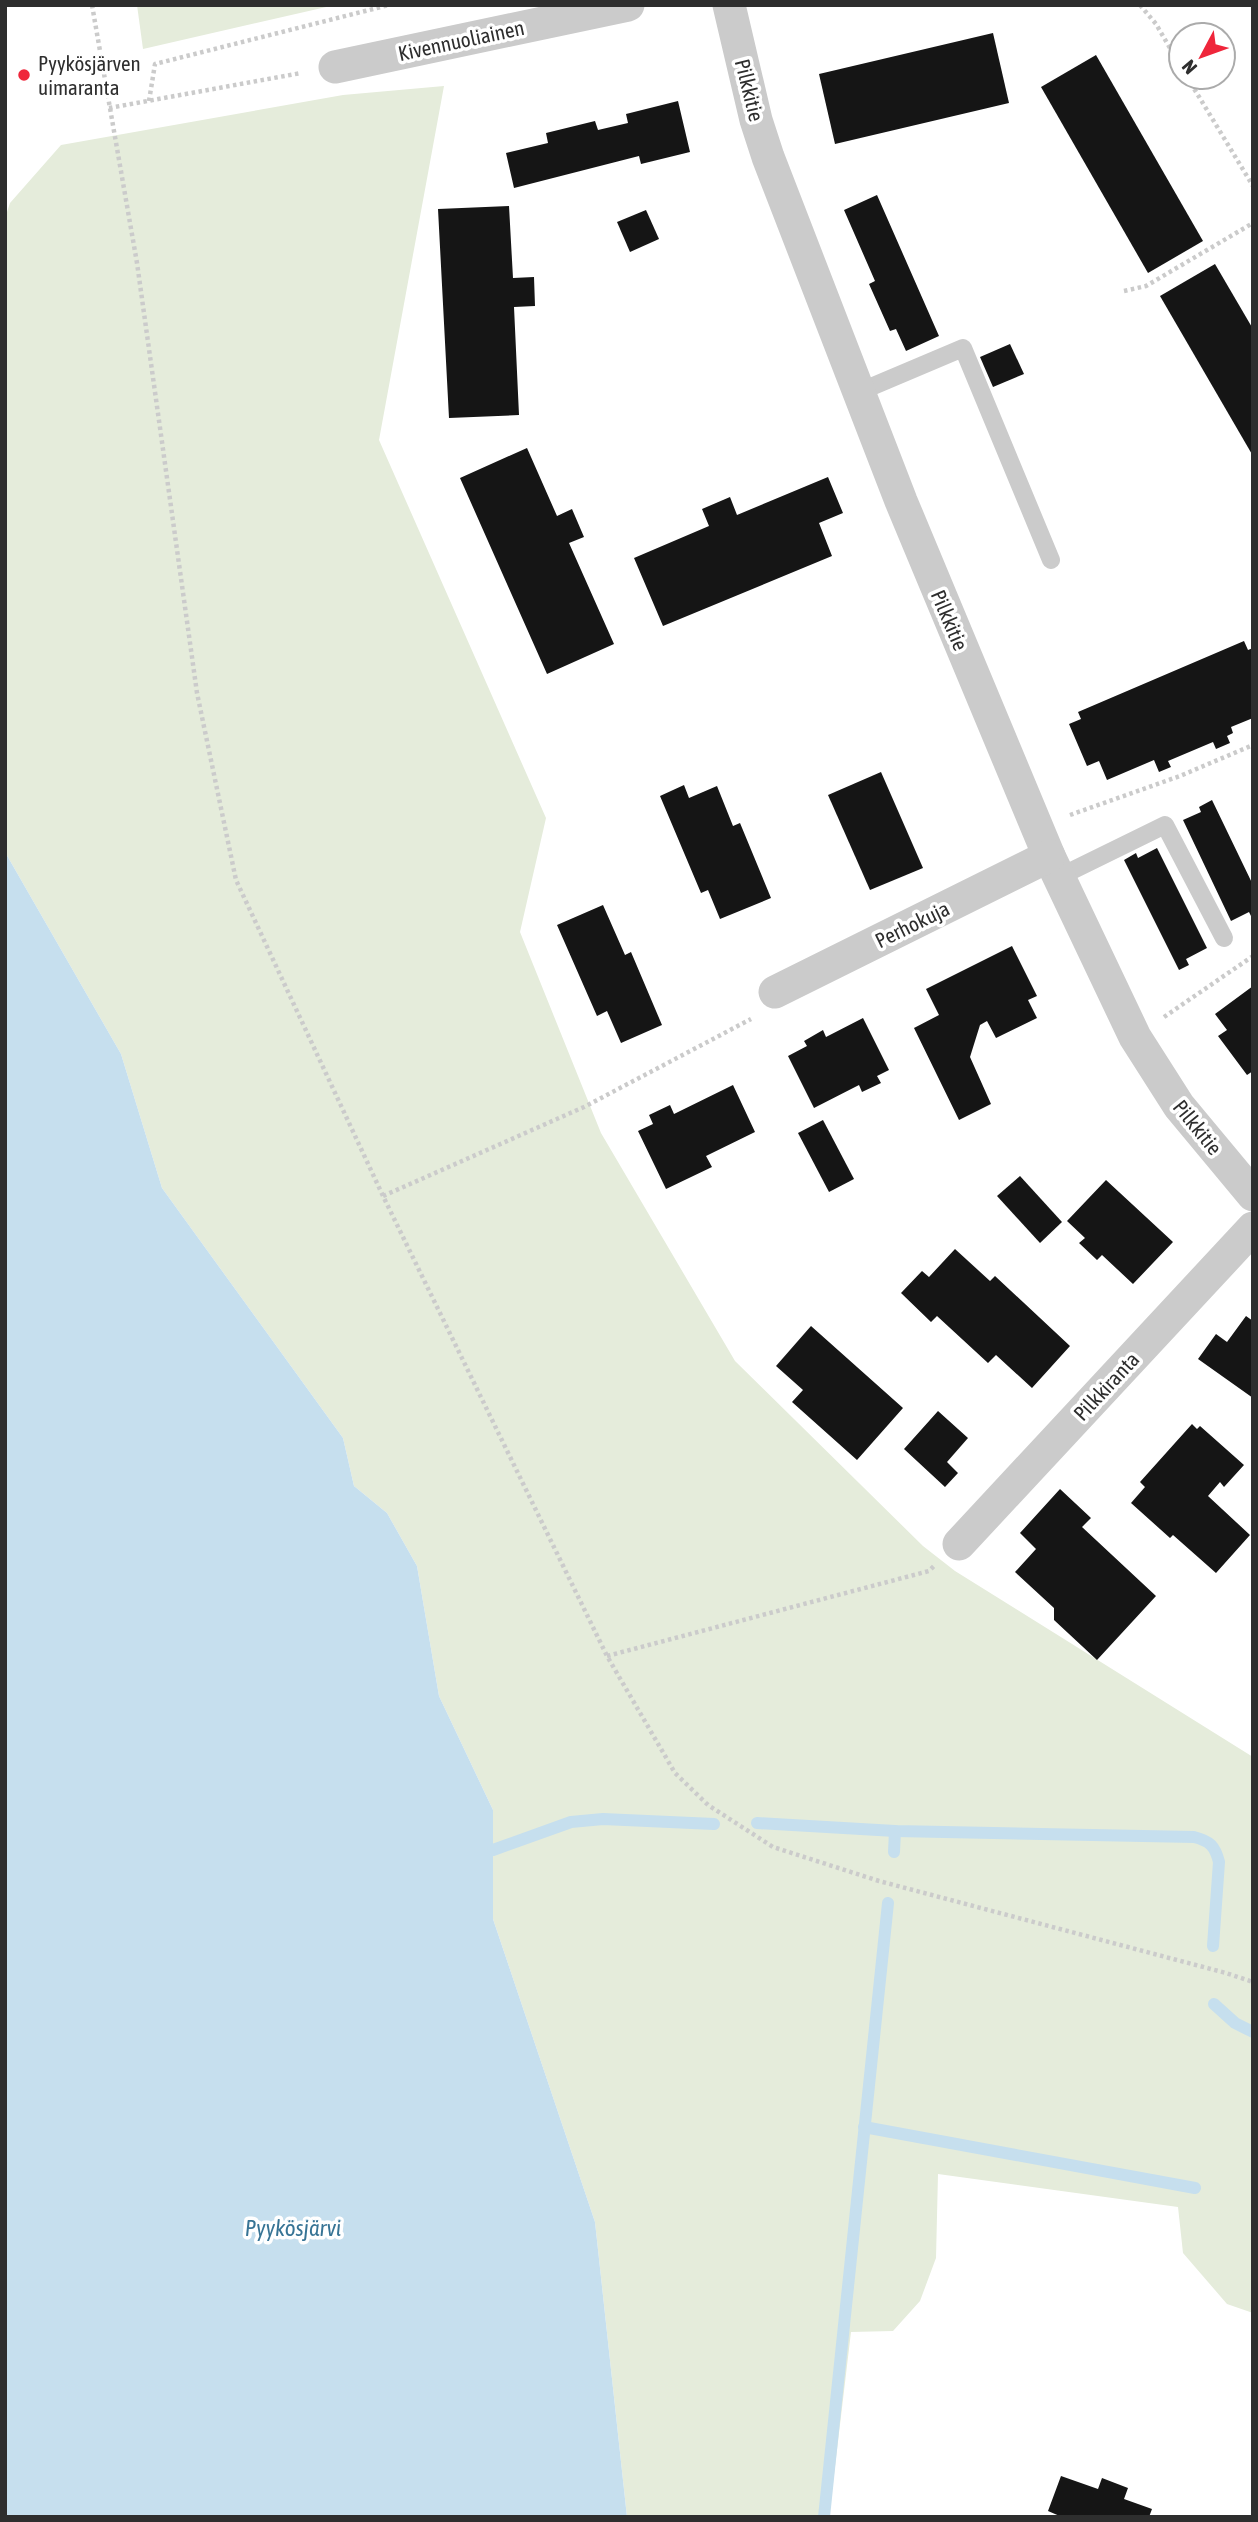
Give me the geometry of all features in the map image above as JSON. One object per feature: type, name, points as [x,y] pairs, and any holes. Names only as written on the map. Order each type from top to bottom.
[{"type":"street","name":"Kivennuoliainen","points":[[335,67],[628,5]]},
{"type":"street","name":"Pilkkitie","points":[[729,5],[756,120],[768,158],[901,500],[1048,853],[1135,1037],[1179,1106],[1253,1195]]},
{"type":"street","name":"Perhokuja","points":[[775,992],[1048,853]]},
{"type":"street","name":"Pilkkiranta","points":[[959,1544],[1253,1228]]},
{"type":"lane","points":[[859,392],[963,348],[1051,560]]},
{"type":"lane","points":[[1048,853],[1165,825],[1224,938]]},
{"type":"path","points":[[92,5],[137,263],[197,693],[236,880],[383,1195],[607,1656],[675,1773],[708,1805],[773,1847],[879,1881],[1253,1982]]},
{"type":"path","points":[[149,101],[155,64],[389,5]]},
{"type":"path","points":[[1140,5],[1167,43]]},
{"type":"path","points":[[109,108],[335,67]]},
{"type":"path","points":[[1195,91],[1253,186]]},
{"type":"path","points":[[1124,291],[1146,286],[1253,223]]},
{"type":"path","points":[[1048,853],[1180,776],[1253,746]]},
{"type":"path","points":[[1135,1037],[1253,956]]},
{"type":"path","points":[[383,1195],[584,1107],[749,1021],[775,992]]},
{"type":"path","points":[[607,1656],[929,1571],[959,1544]]},
{"type":"green space","points":[[137,5],[335,5],[143,49]]},
{"type":"green space","points":[[444,86],[379,440],[546,818],[520,932],[601,1133],[735,1361],[923,1546],[955,1571],[1253,1757],[1253,2313],[1227,2304],[1183,2253],[1178,2207],[938,2174],[936,2258],[920,2301],[893,2331],[851,2332],[829,2517],[627,2517],[595,2222],[493,1919],[493,1810],[439,1696],[417,1566],[387,1513],[354,1486],[343,1438],[162,1188],[121,1054],[5,852],[5,218],[10,203],[61,145],[343,95]]},
{"type":"water","name":"Pyykösjärvi","points":[[5,852],[121,1054],[162,1188],[343,1438],[354,1486],[387,1513],[417,1566],[439,1696],[493,1810],[493,1919],[595,2222],[627,2517],[5,2517]]},
{"type":"building","points":[[993,33],[1009,103],[835,144],[819,74]]},
{"type":"building","points":[[1096,55],[1203,241],[1148,273],[1041,87]]},
{"type":"building","points":[[678,101],[690,152],[641,164],[639,156],[514,188],[506,153],[548,143],[546,133],[595,121],[598,130],[628,123],[626,114]]},
{"type":"building","points":[[877,195],[939,336],[906,351],[896,329],[890,331],[869,284],[875,281],[844,210]]},
{"type":"building","points":[[509,206],[513,278],[534,277],[535,306],[514,307],[519,415],[449,418],[438,209]]},
{"type":"building","points":[[646,210],[659,239],[630,252],[617,222]]},
{"type":"building","points":[[1215,264],[1253,329],[1253,456],[1160,296]]},
{"type":"building","points":[[1010,344],[1024,374],[993,387],[980,357]]},
{"type":"building","points":[[527,448],[557,516],[572,509],[584,537],[569,543],[614,644],[547,674],[460,478]]},
{"type":"building","points":[[828,477],[843,513],[819,523],[832,556],[663,626],[634,558],[709,526],[702,509],[730,497],[737,515]]},
{"type":"building","points":[[1244,641],[1248,650],[1253,648],[1253,718],[1231,727],[1233,733],[1227,736],[1230,743],[1216,749],[1213,742],[1168,761],[1171,767],[1159,772],[1154,760],[1107,780],[1099,761],[1087,766],[1069,724],[1081,719],[1078,712]]},
{"type":"building","points":[[881,772],[923,868],[870,890],[828,795]]},
{"type":"building","points":[[684,785],[689,798],[717,786],[733,826],[740,823],[771,898],[720,919],[708,890],[701,893],[660,796]]},
{"type":"building","points":[[1212,800],[1253,885],[1253,920],[1249,912],[1231,921],[1183,820],[1201,812],[1199,807]]},
{"type":"building","points":[[1157,848],[1207,948],[1186,959],[1189,965],[1179,970],[1124,860],[1136,853],[1138,858]]},
{"type":"building","points":[[603,905],[625,955],[631,952],[662,1025],[621,1043],[607,1011],[597,1016],[557,925]]},
{"type":"building","points":[[1012,946],[1037,996],[1028,1000],[1037,1018],[996,1038],[987,1021],[980,1025],[970,1057],[991,1104],[959,1120],[914,1028],[939,1015],[926,989]]},
{"type":"building","points":[[1253,986],[1253,1071],[1247,1075],[1218,1036],[1227,1030],[1215,1014]]},
{"type":"building","points":[[863,1018],[889,1070],[877,1076],[881,1083],[862,1092],[859,1085],[814,1108],[788,1056],[807,1046],[804,1041],[823,1030],[826,1037]]},
{"type":"building","points":[[733,1085],[755,1132],[706,1156],[712,1167],[666,1189],[638,1131],[653,1124],[649,1115],[670,1105],[674,1114]]},
{"type":"building","points":[[823,1120],[854,1179],[829,1192],[798,1133]]},
{"type":"building","points":[[1020,1176],[1062,1222],[1040,1243],[997,1196]]},
{"type":"building","points":[[1106,1180],[1173,1242],[1133,1284],[1102,1255],[1097,1260],[1079,1243],[1085,1238],[1067,1221]]},
{"type":"building","points":[[955,1249],[990,1281],[995,1276],[1070,1346],[1032,1388],[996,1355],[988,1363],[937,1316],[931,1322],[901,1293],[922,1271],[929,1277]]},
{"type":"building","points":[[1246,1316],[1253,1321],[1253,1398],[1198,1359],[1216,1334],[1227,1342]]},
{"type":"building","points":[[811,1326],[903,1408],[857,1460],[792,1402],[803,1390],[776,1366]]},
{"type":"building","points":[[938,1411],[968,1438],[947,1462],[958,1473],[945,1487],[904,1449]]},
{"type":"building","points":[[1192,1424],[1197,1429],[1200,1426],[1244,1465],[1224,1487],[1220,1482],[1208,1496],[1250,1535],[1216,1573],[1173,1535],[1170,1538],[1131,1503],[1145,1487],[1140,1482]]},
{"type":"building","points":[[1060,1489],[1091,1518],[1082,1527],[1156,1596],[1097,1660],[1054,1620],[1054,1608],[1015,1572],[1036,1549],[1020,1533]]},
{"type":"building","points":[[1061,2476],[1098,2489],[1102,2478],[1128,2488],[1124,2499],[1152,2509],[1149,2517],[1062,2517],[1048,2511]]},
{"type":"waterway","points":[[493,1850],[571,1822],[603,1819],[714,1824]]},
{"type":"waterway","points":[[757,1823],[895,1831],[1194,1837],[1211,1845],[1219,1862],[1213,1946]]},
{"type":"waterway","points":[[894,1852],[895,1831]]},
{"type":"waterway","points":[[824,2517],[888,1903]]},
{"type":"waterway","points":[[1214,2004],[1235,2023],[1253,2032]]},
{"type":"waterway","points":[[864,2127],[1195,2188]]},
{"type":"place","name":"Pyykösjärven uimaranta","points":[[24,75]]}]
